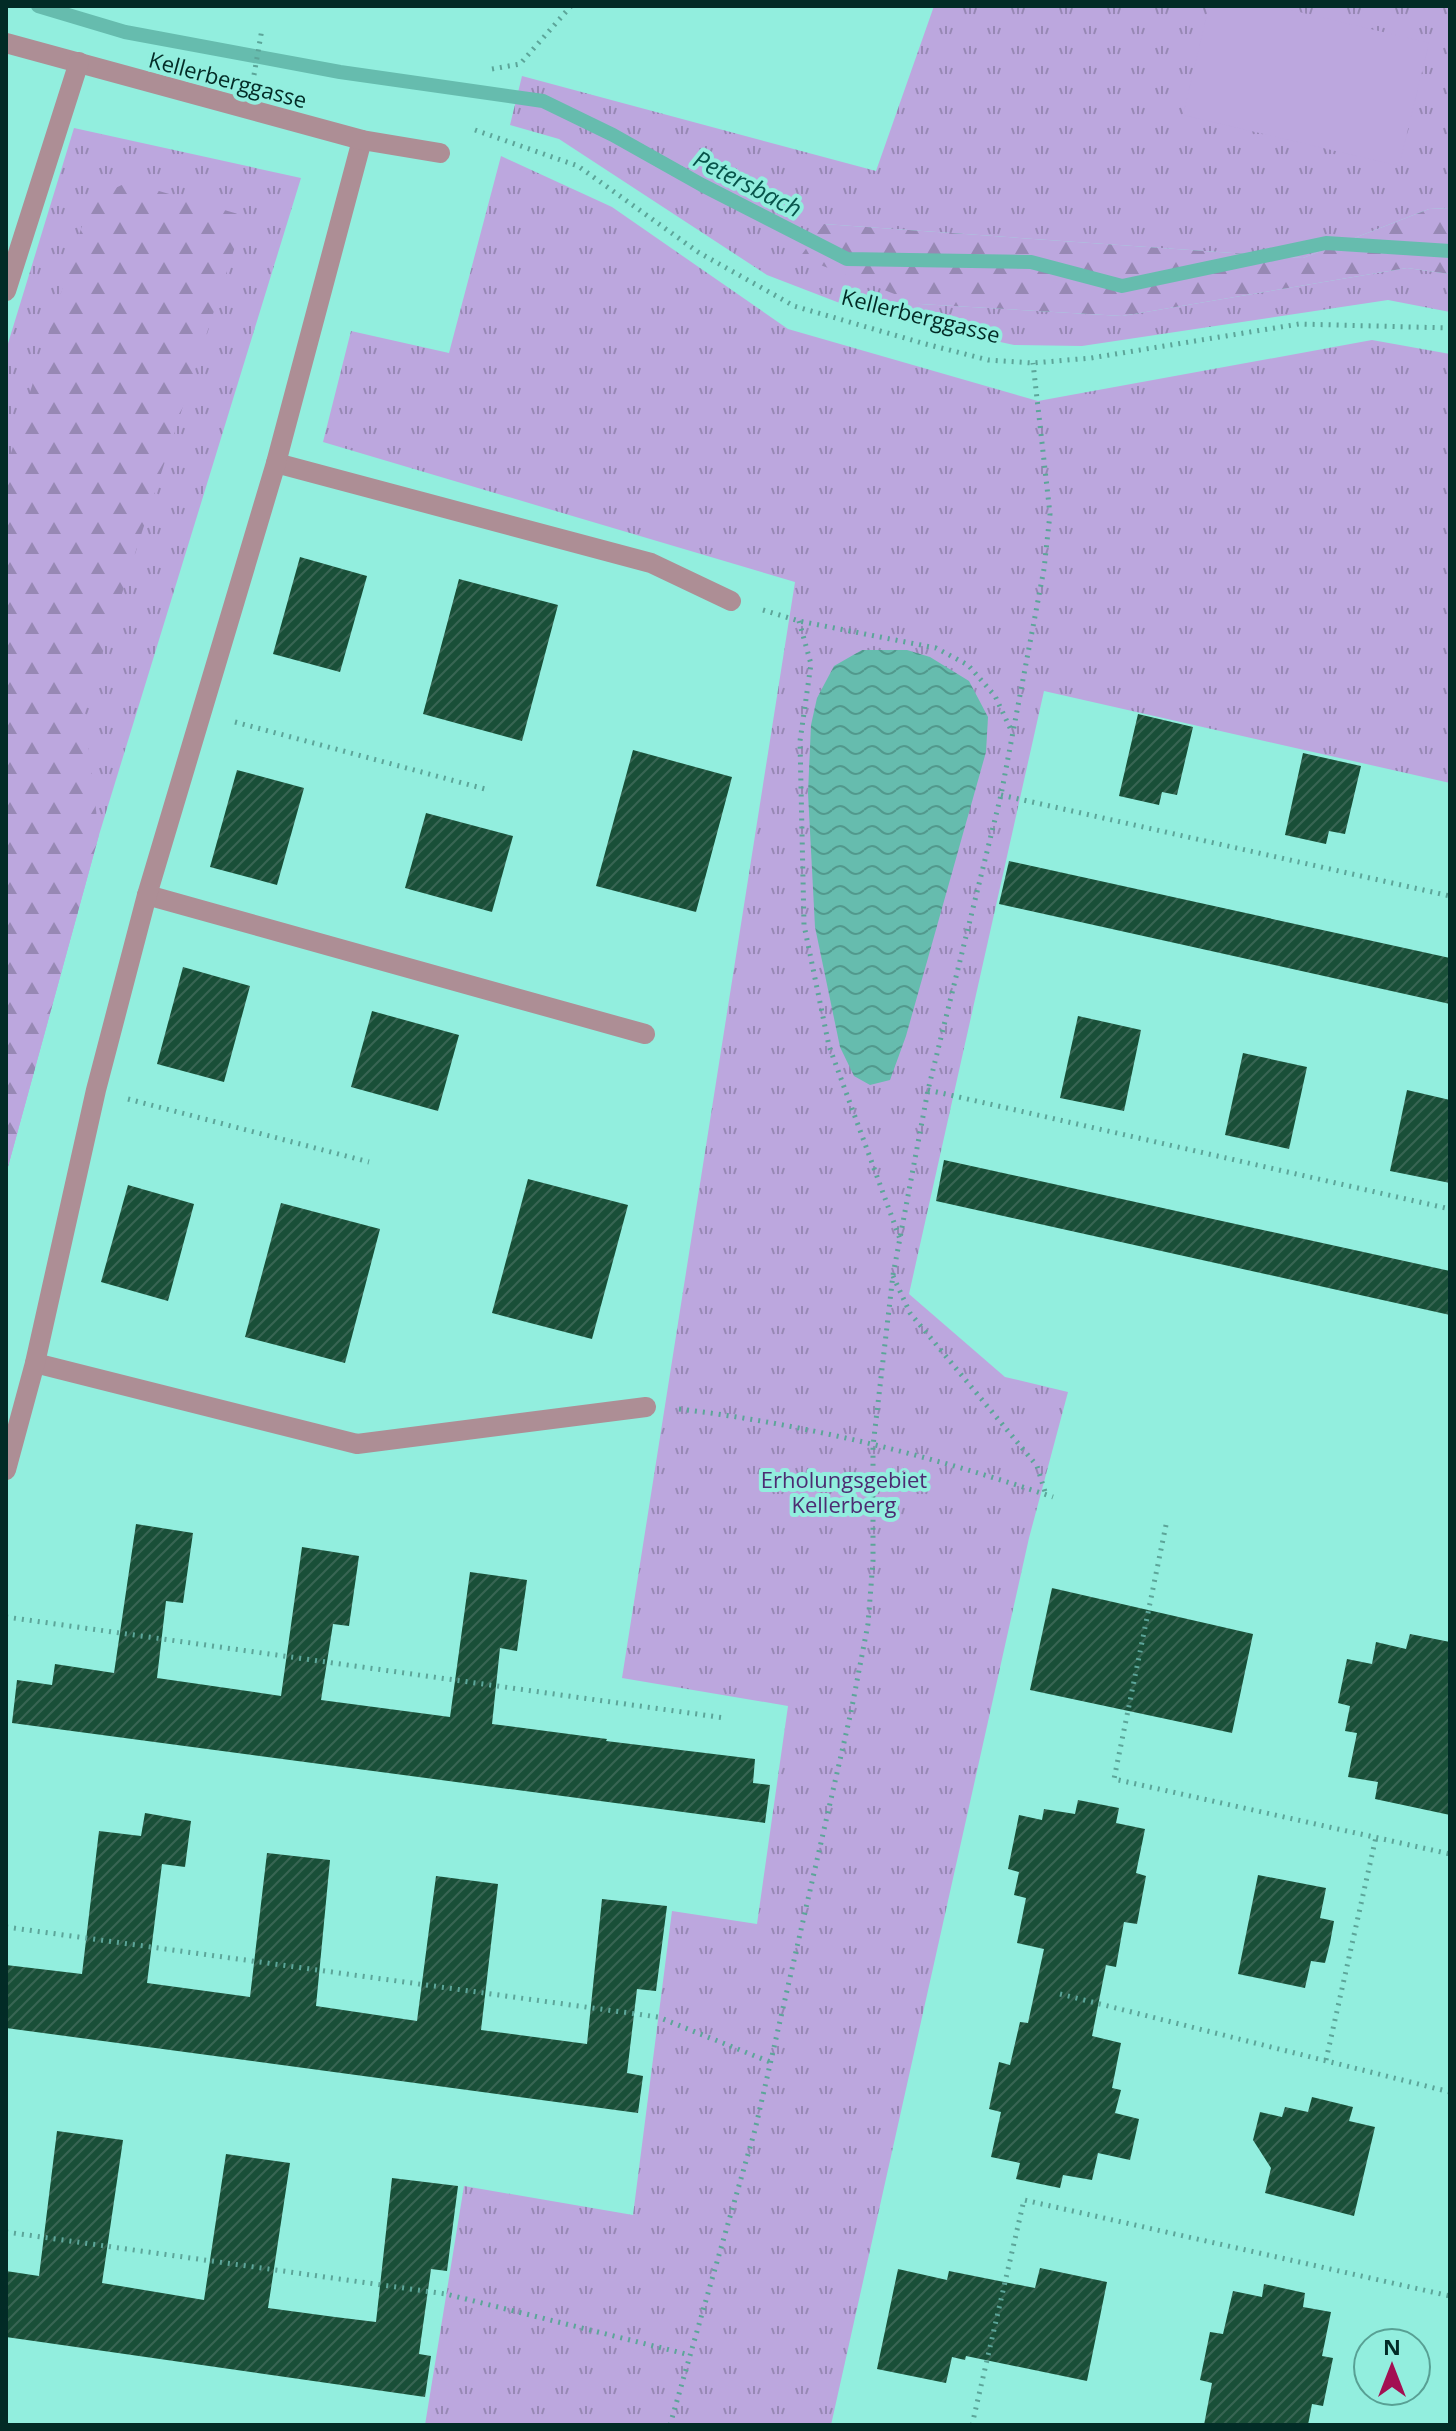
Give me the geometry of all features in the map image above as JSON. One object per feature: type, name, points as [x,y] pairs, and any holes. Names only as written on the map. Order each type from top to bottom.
[{"type":"street","name":"Kellerberggasse","points":[[6,43],[362,140],[440,153]]},
{"type":"street","points":[[6,291],[79,62]]},
{"type":"street","points":[[6,1470],[35,1363],[96,1090],[147,895],[276,463],[362,140]]},
{"type":"street","points":[[276,463],[651,563],[731,601]]},
{"type":"street","points":[[147,895],[645,1034]]},
{"type":"street","points":[[35,1363],[357,1444],[646,1407]]},
{"type":"path","points":[[492,69],[520,64],[571,6]]},
{"type":"path","points":[[253,80],[262,29]]},
{"type":"path","name":"Kellerberggasse","points":[[475,130],[578,166],[698,252],[794,306],[988,360],[1033,363],[1091,358],[1299,324],[1450,328]]},
{"type":"path","points":[[670,2425],[755,2130],[851,1712],[868,1624],[873,1561],[873,1446],[893,1275],[928,1090],[1001,795],[1044,569],[1050,514],[1033,363]]},
{"type":"path","points":[[731,601],[799,621],[936,648],[968,665],[995,696],[1013,732]]},
{"type":"path","points":[[799,621],[811,664],[800,741],[804,925],[829,1046],[900,1239]]},
{"type":"path","points":[[203,714],[485,789]]},
{"type":"path","points":[[1001,795],[1450,896]]},
{"type":"path","points":[[96,1090],[369,1162]]},
{"type":"path","points":[[928,1090],[1450,1209]]},
{"type":"path","points":[[646,1407],[752,1417],[999,1479],[1049,1496],[1037,1466],[910,1313],[893,1275]]},
{"type":"path","points":[[1166,1525],[1114,1779],[1450,1854]]},
{"type":"path","points":[[6,1617],[725,1718]]},
{"type":"path","points":[[1326,2060],[1376,1837]]},
{"type":"path","points":[[6,1927],[658,2017],[771,2062]]},
{"type":"path","points":[[1060,1994],[1450,2092]]},
{"type":"path","points":[[972,2425],[1024,2200],[1450,2296]]},
{"type":"path","points":[[6,2232],[446,2294],[690,2355]]},
{"type":"green space","points":[[934,6],[1450,6],[1450,208],[1429,209],[1303,258],[824,224],[920,304],[1122,316],[1407,268],[1450,274],[1450,312],[1388,300],[1082,346],[1014,345],[863,312],[767,275],[559,139],[510,125],[522,76],[876,171]]},
{"type":"green space","points":[[1209,6],[1274,6],[1429,43],[1399,166],[1183,115]]},
{"type":"green space","points":[[74,128],[301,178],[99,835],[6,1174],[6,350]]},
{"type":"green space","name":"Erholungsgebiet Kellerberg","points":[[501,156],[612,207],[788,329],[1038,401],[1372,340],[1450,354],[1450,783],[1044,691],[909,1294],[1005,1377],[1068,1392],[1029,1538],[831,2425],[425,2425],[464,2186],[633,2215],[672,1911],[757,1924],[788,1706],[622,1678],[795,582],[323,442],[351,331],[449,353]]},
{"type":"green space","points":[[128,182],[245,216],[84,710],[99,835],[6,1174],[6,469],[90,200]]},
{"type":"green space","points":[[1450,208],[1450,274],[1407,268],[1122,316],[920,304],[800,257],[824,224],[1303,258],[1429,209]]},
{"type":"water","points":[[862,650],[907,650],[930,657],[969,681],[988,717],[986,752],[906,1036],[890,1080],[870,1085],[854,1076],[840,1047],[815,927],[808,793],[811,725],[817,698],[834,666]]},
{"type":"building","points":[[300,557],[367,576],[340,672],[273,654]]},
{"type":"building","points":[[459,579],[558,605],[522,741],[423,714]]},
{"type":"building","points":[[1138,714],[1193,727],[1177,795],[1162,792],[1159,805],[1119,796]]},
{"type":"building","points":[[633,750],[732,777],[696,912],[596,886]]},
{"type":"building","points":[[1303,753],[1361,766],[1345,834],[1329,831],[1326,844],[1285,835]]},
{"type":"building","points":[[237,770],[304,788],[277,885],[210,867]]},
{"type":"building","points":[[426,813],[513,836],[492,912],[405,888]]},
{"type":"building","points":[[1009,861],[1450,958],[1450,1004],[999,904]]},
{"type":"building","points":[[183,967],[250,986],[224,1082],[157,1064]]},
{"type":"building","points":[[372,1011],[459,1035],[438,1111],[351,1087]]},
{"type":"building","points":[[1078,1016],[1141,1030],[1124,1111],[1060,1098]]},
{"type":"building","points":[[1243,1053],[1307,1067],[1289,1149],[1225,1135]]},
{"type":"building","points":[[1407,1090],[1450,1100],[1450,1183],[1390,1171]]},
{"type":"building","points":[[944,1160],[1450,1271],[1450,1315],[936,1201]]},
{"type":"building","points":[[528,1179],[628,1205],[592,1339],[492,1313]]},
{"type":"building","points":[[128,1185],[194,1204],[168,1301],[101,1282]]},
{"type":"building","points":[[281,1203],[380,1229],[345,1363],[245,1337]]},
{"type":"building","points":[[136,1524],[193,1533],[183,1603],[166,1601],[157,1678],[281,1696],[302,1547],[359,1556],[349,1626],[333,1624],[321,1700],[450,1717],[470,1572],[527,1580],[517,1651],[500,1648],[492,1724],[755,1759],[753,1783],[770,1785],[765,1823],[12,1723],[17,1680],[52,1685],[55,1664],[114,1673]]},
{"type":"building","points":[[1052,1588],[1253,1634],[1232,1733],[1030,1690]]},
{"type":"building","points":[[1410,1634],[1450,1642],[1450,1815],[1375,1799],[1378,1782],[1348,1777],[1357,1733],[1345,1731],[1350,1706],[1338,1703],[1347,1659],[1372,1664],[1376,1642],[1406,1649]]},
{"type":"building","points":[[1078,1800],[1119,1808],[1116,1823],[1145,1829],[1136,1873],[1146,1876],[1137,1924],[1124,1922],[1116,1967],[1106,1965],[1092,2036],[1121,2043],[1112,2088],[1121,2090],[1115,2113],[1139,2119],[1130,2160],[1098,2153],[1092,2180],[1063,2175],[1060,2188],[1016,2179],[1020,2163],[991,2157],[1001,2112],[989,2109],[999,2062],[1010,2065],[1020,2022],[1028,2023],[1044,1949],[1017,1943],[1026,1898],[1014,1895],[1019,1872],[1008,1869],[1019,1815],[1042,1820],[1044,1809],[1075,1814]]},
{"type":"building","points":[[145,1813],[191,1821],[185,1867],[162,1864],[147,1983],[250,1997],[267,1853],[330,1860],[316,2006],[417,2021],[436,1876],[498,1884],[481,2030],[587,2044],[602,1899],[667,1906],[656,1991],[637,1989],[627,2073],[643,2076],[638,2113],[6,2028],[6,1965],[82,1974],[99,1831],[141,1836]]},
{"type":"building","points":[[1258,1875],[1326,1888],[1320,1918],[1334,1921],[1330,1943],[1325,1963],[1311,1961],[1305,1988],[1238,1974]]},
{"type":"building","points":[[1312,2097],[1353,2107],[1349,2121],[1375,2127],[1354,2216],[1265,2193],[1271,2168],[1253,2140],[1260,2112],[1282,2117],[1285,2107],[1308,2112]]},
{"type":"building","points":[[57,2131],[123,2140],[102,2283],[204,2300],[226,2154],[290,2163],[268,2308],[376,2322],[392,2178],[458,2186],[447,2271],[431,2269],[419,2354],[431,2356],[425,2397],[6,2337],[6,2271],[39,2276]]},
{"type":"building","points":[[1040,2268],[1107,2282],[1087,2381],[966,2356],[965,2360],[952,2357],[946,2383],[877,2369],[898,2269],[947,2280],[949,2271],[1035,2288]]},
{"type":"building","points":[[1264,2284],[1305,2293],[1303,2307],[1331,2312],[1322,2356],[1333,2358],[1323,2406],[1312,2404],[1308,2425],[1204,2425],[1212,2383],[1200,2380],[1210,2332],[1223,2334],[1233,2291],[1262,2297]]},
{"type":"waterway","name":"Petersbach","points":[[38,6],[125,32],[340,72],[543,101],[847,259],[1031,262],[1122,286],[1326,243],[1450,251]]}]
